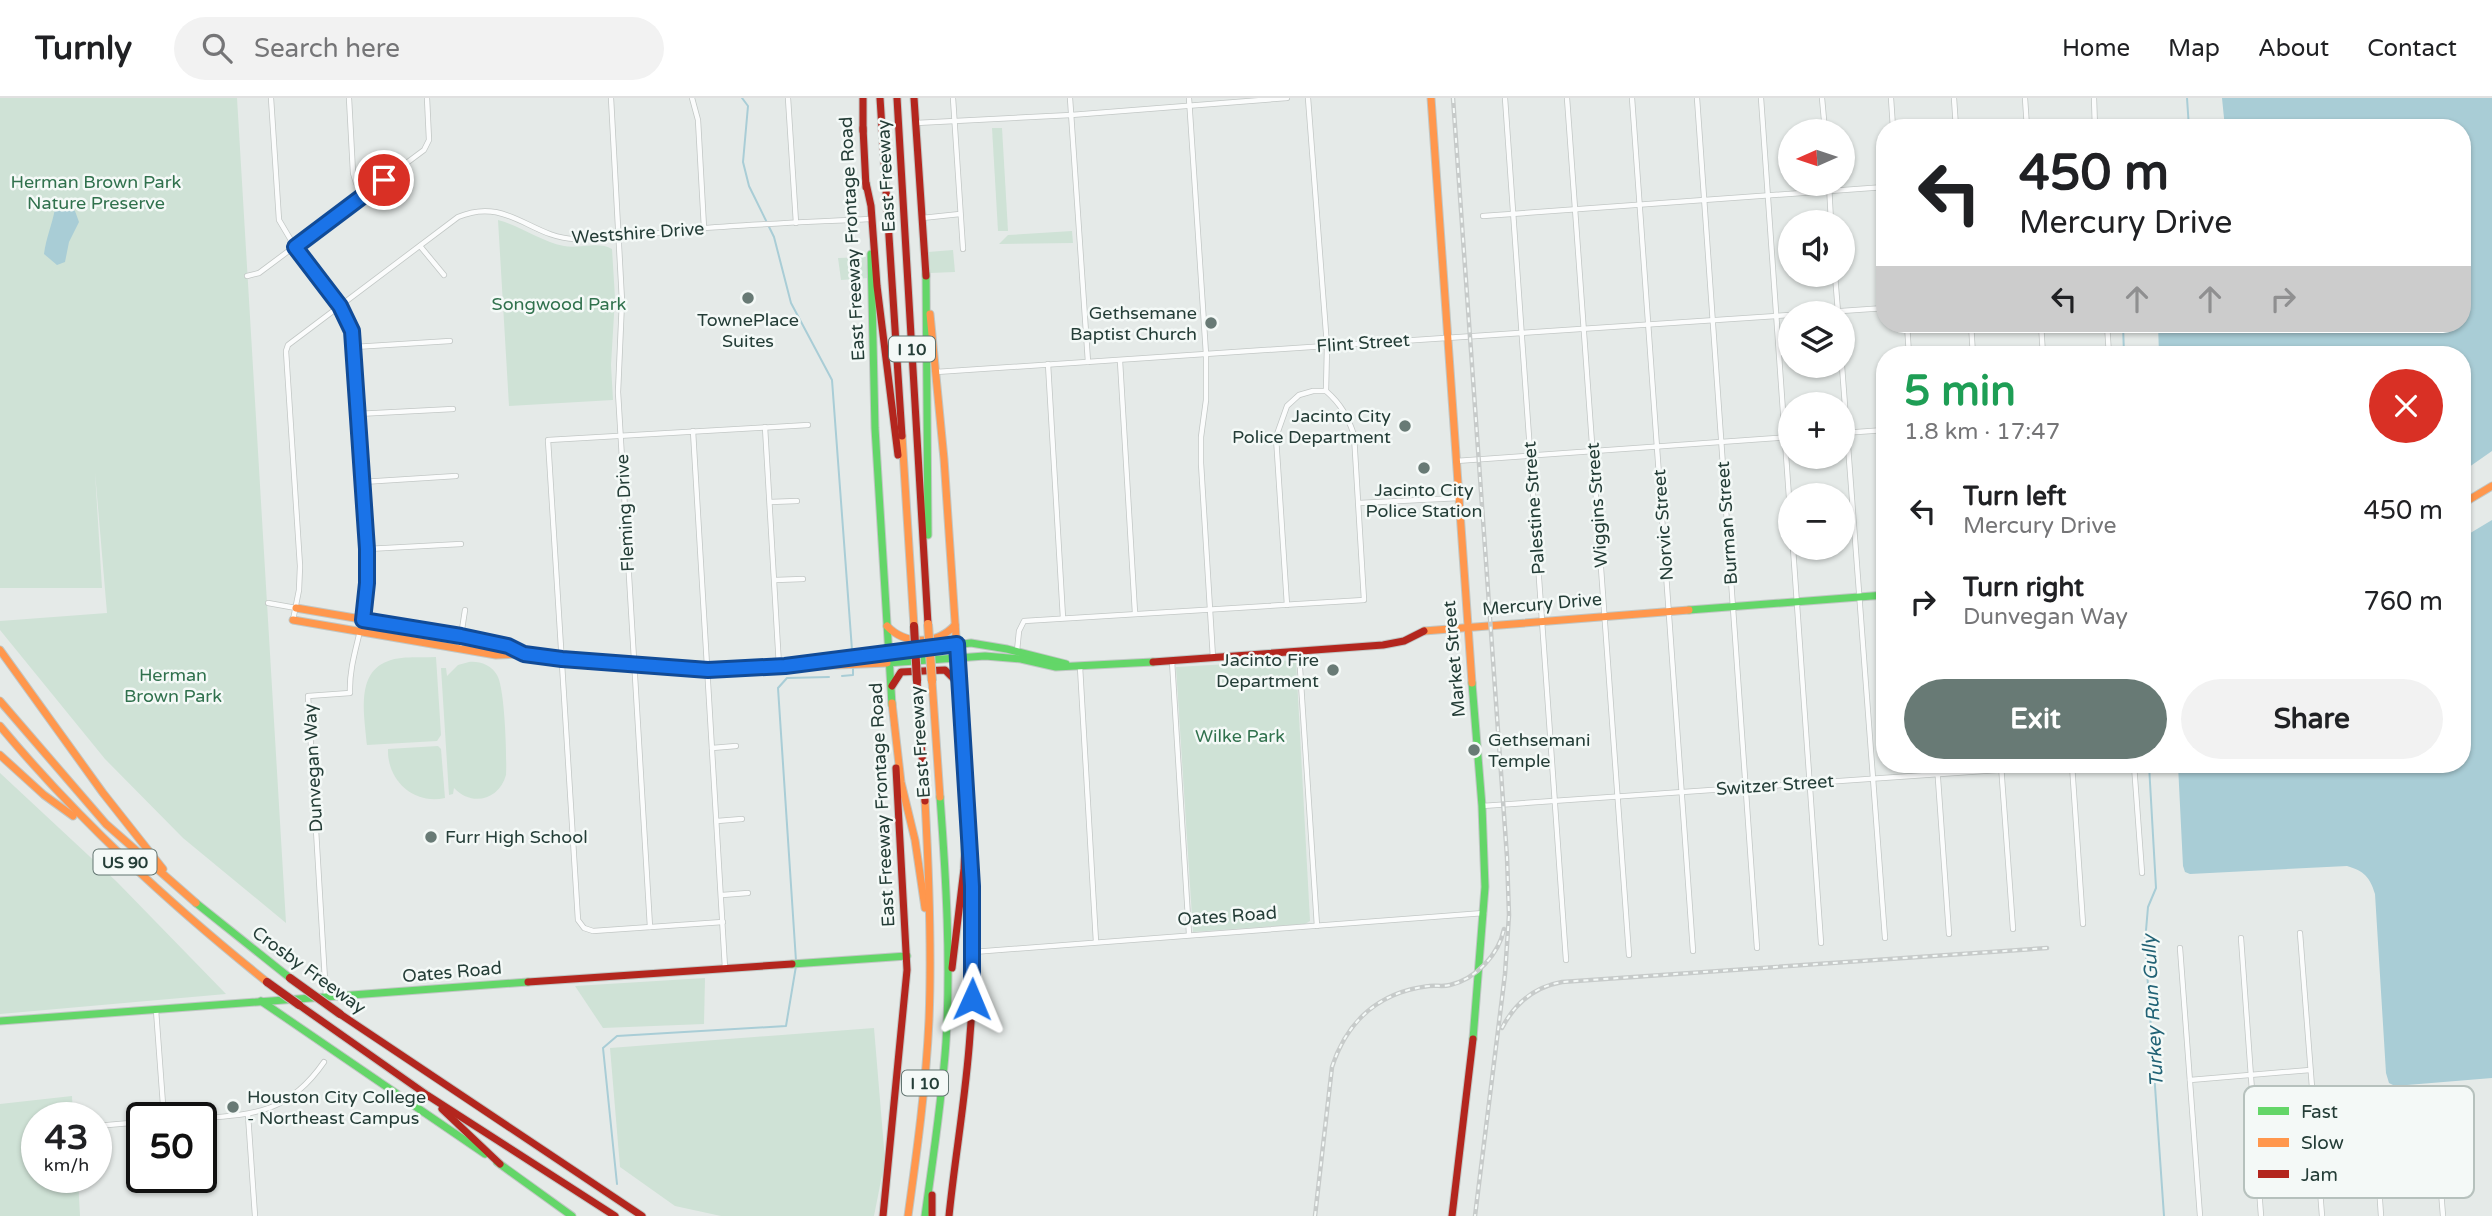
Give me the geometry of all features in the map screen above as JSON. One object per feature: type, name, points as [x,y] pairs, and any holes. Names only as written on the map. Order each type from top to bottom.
[{"type":"main road","name":"East Freeway Frontage Road","points":[[862,98],[869,219],[875,428],[907,956],[904,1013],[883,1216]]},
{"type":"main road","name":"East Freeway","points":[[880,98],[927,836],[930,950],[926,1074],[908,1216]]},
{"type":"main road","name":"East Freeway","points":[[897,98],[946,921],[947,1016],[925,1216]]},
{"type":"main road","points":[[914,98],[926,274],[944,459],[972,886],[968,1060],[949,1216]]},
{"type":"main road","name":"Market Street","points":[[1431,98],[1482,806],[1485,913],[1478,1000],[1452,1216]]},
{"type":"main road","points":[[866,183],[871,206],[877,286],[908,538]]},
{"type":"main road","points":[[926,274],[929,495],[927,601]]},
{"type":"main road","points":[[2471,499],[2492,486]]},
{"type":"main road","name":"Mercury Drive","points":[[293,620],[496,655],[524,654],[708,670],[1001,657],[1056,667],[1080,667],[1383,645],[1404,641],[1428,629],[1467,625],[1876,596]]},
{"type":"main road","name":"Mercury Drive","points":[[296,608],[461,636],[508,646],[524,654]]},
{"type":"main road","points":[[887,626],[899,637],[912,640],[941,636],[952,631],[956,625]]},
{"type":"main road","name":"Mercury Drive","points":[[782,666],[971,643],[1080,667]]},
{"type":"main road","points":[[0,650],[103,793],[175,886]]},
{"type":"main road","points":[[891,688],[898,674],[906,671],[945,670],[960,684]]},
{"type":"main road","name":"Crosby Freeway","points":[[0,701],[106,824],[175,886],[290,978],[340,1014],[642,1216]]},
{"type":"main road","points":[[892,704],[901,782],[919,860],[930,950]]},
{"type":"main road","name":"Crosby Freeway","points":[[0,726],[87,826],[186,917],[267,982],[427,1095],[615,1216]]},
{"type":"main road","points":[[0,755],[44,795],[87,826]]},
{"type":"main road","points":[[947,1016],[964,869],[967,795]]},
{"type":"main road","name":"Oates Road","points":[[0,1021],[907,956]]},
{"type":"main road","points":[[261,1001],[572,1216]]},
{"type":"main road","points":[[427,1095],[500,1164]]},
{"type":"main road","points":[[932,1216],[933,1154]]},
{"type":"street","name":"Dunvegan Way","points":[[271,98],[278,212],[283,229],[349,322],[354,347],[367,549],[363,620],[351,666],[351,693],[308,696],[326,997]]},
{"type":"street","points":[[349,98],[353,173],[364,195]]},
{"type":"street","points":[[247,276],[259,273],[428,146],[427,98]]},
{"type":"street","name":"Fleming Drive","points":[[611,98],[622,302],[618,373],[650,927]]},
{"type":"street","points":[[692,98],[698,120],[704,228]]},
{"type":"street","points":[[788,98],[796,223]]},
{"type":"street","points":[[953,98],[962,248]]},
{"type":"street","points":[[1070,98],[1088,362]]},
{"type":"street","points":[[1189,98],[1206,354],[1206,400],[1201,463],[1213,659]]},
{"type":"street","points":[[916,123],[1071,115],[1287,98]]},
{"type":"street","points":[[1308,98],[1327,346],[1326,391]]},
{"type":"street","name":"Palestine Street","points":[[1505,98],[1566,960]]},
{"type":"street","name":"Wiggins Street","points":[[1567,98],[1629,955]]},
{"type":"street","name":"Norvic Street","points":[[1632,98],[1693,951]]},
{"type":"street","name":"Burman Street","points":[[1697,98],[1757,947]]},
{"type":"street","points":[[1760,98],[1784,392]]},
{"type":"street","points":[[1822,98],[1824,119]]},
{"type":"street","points":[[1891,98],[1892,119]]},
{"type":"street","points":[[1954,98],[1955,119]]},
{"type":"street","points":[[2025,98],[2026,119]]},
{"type":"street","points":[[2094,98],[2095,119]]},
{"type":"street","points":[[1855,189],[1876,188]]},
{"type":"street","points":[[1483,216],[1778,194]]},
{"type":"street","name":"Westshire Drive","points":[[296,608],[300,566],[286,351],[288,345],[458,218],[475,212],[511,216],[565,239],[869,219]]},
{"type":"street","points":[[922,218],[960,214]]},
{"type":"street","points":[[419,246],[444,275]]},
{"type":"street","points":[[1855,311],[1876,309]]},
{"type":"street","name":"Flint Street","points":[[935,372],[1776,316]]},
{"type":"street","points":[[354,347],[450,341]]},
{"type":"street","points":[[1120,361],[1135,613]]},
{"type":"street","points":[[1048,364],[1063,618]]},
{"type":"street","points":[[1017,651],[1019,631],[1024,621],[1135,613],[1210,610],[1287,605],[1364,600],[1354,435],[1337,400],[1326,391],[1299,395],[1287,406],[1276,437],[1287,605]]},
{"type":"street","points":[[357,414],[453,409]]},
{"type":"street","points":[[723,922],[593,931],[578,920],[548,440],[808,425]]},
{"type":"street","points":[[765,427],[782,666]]},
{"type":"street","points":[[1855,432],[1876,431]]},
{"type":"street","points":[[693,432],[725,968]]},
{"type":"street","points":[[1456,461],[1778,438]]},
{"type":"street","points":[[1848,469],[1885,938]]},
{"type":"street","points":[[362,482],[456,476]]},
{"type":"street","points":[[1359,503],[1459,498]]},
{"type":"street","points":[[770,502],[797,501]]},
{"type":"street","points":[[367,549],[461,544]]},
{"type":"street","points":[[1794,560],[1821,943]]},
{"type":"street","points":[[775,580],[803,579]]},
{"type":"street","name":"Mercury Drive","points":[[268,603],[296,608]]},
{"type":"street","points":[[293,620],[296,608]]},
{"type":"street","points":[[459,649],[465,610]]},
{"type":"street","points":[[1299,653],[1317,926]]},
{"type":"street","points":[[1172,661],[1189,934]]},
{"type":"street","points":[[1080,667],[1097,942]]},
{"type":"street","points":[[712,748],[736,746]]},
{"type":"street","name":"Switzer Street","points":[[1482,806],[1947,773]]},
{"type":"street","points":[[2001,773],[2013,929]]},
{"type":"street","points":[[2071,773],[2083,924]]},
{"type":"street","points":[[2135,773],[2142,873]]},
{"type":"street","points":[[1938,774],[1949,934]]},
{"type":"street","points":[[717,821],[742,819]]},
{"type":"street","points":[[722,895],[748,893]]},
{"type":"street","name":"Oates Road","points":[[972,952],[1485,913]]},
{"type":"street","points":[[2300,933],[2311,1086]]},
{"type":"street","points":[[2241,938],[2251,1086]]},
{"type":"street","points":[[2180,948],[2200,1216]]},
{"type":"street","points":[[156,1010],[163,1102]]},
{"type":"street","points":[[217,1117],[248,1115],[276,1107],[303,1088],[324,1062]]},
{"type":"street","points":[[2190,1080],[2310,1070]]},
{"type":"street","points":[[248,1115],[255,1216]]},
{"type":"street","points":[[2260,1198],[2261,1216]]},
{"type":"street","points":[[2321,1198],[2322,1216]]},
{"type":"street","points":[[2380,1198],[2381,1216]]},
{"type":"street","points":[[2442,1198],[2443,1216]]},
{"type":"green space","name":"Herman Brown Park","points":[[0,98],[237,98],[286,923],[183,838],[105,759],[0,630],[0,621],[107,613],[95,472],[102,588],[0,588]]},
{"type":"green space","points":[[992,128],[1002,128],[1008,231],[998,231]]},
{"type":"green space","name":"Songwood Park","points":[[498,220],[564,246],[601,246],[612,249],[615,298],[611,365],[613,400],[509,406]]},
{"type":"green space","points":[[1072,231],[1073,243],[999,244],[1008,235]]},
{"type":"green space","points":[[953,250],[955,272],[930,273],[928,252]]},
{"type":"green space","points":[[866,257],[868,278],[841,280],[838,258]]},
{"type":"green space","points":[[436,657],[441,735],[437,741],[367,745],[364,696],[371,674],[391,660]]},
{"type":"green space","name":"Wilke Park","points":[[1296,660],[1310,921],[1305,924],[1193,932],[1176,667]]},
{"type":"green space","points":[[469,662],[485,664],[497,675],[505,723],[506,775],[502,784],[491,795],[477,799],[469,798],[454,788],[453,794],[449,795],[441,668],[446,668],[447,676],[458,665]]},
{"type":"green space","points":[[438,746],[441,749],[445,798],[422,798],[404,788],[397,780],[392,771],[388,749]]},
{"type":"green space","points":[[0,773],[117,882],[226,994],[0,1014]]},
{"type":"green space","points":[[705,978],[704,1024],[603,1028],[575,986]]},
{"type":"green space","points":[[874,1028],[885,1160],[874,1216],[721,1216],[675,1206],[620,1167],[610,1048]]},
{"type":"green space","points":[[72,1096],[72,1102],[21,1102],[21,1193],[79,1193],[80,1216],[0,1216],[0,1104]]},
{"type":"water","points":[[2222,98],[2492,98],[2492,451],[2471,466],[2471,346],[2159,346],[2158,333],[2471,333],[2471,119],[2224,119]]},
{"type":"water","points":[[66,207],[75,211],[79,222],[69,242],[65,262],[57,265],[44,254],[55,209]]},
{"type":"water","points":[[2492,520],[2492,1078],[2395,1086],[2389,1083],[2386,1073],[2375,894],[2371,883],[2358,870],[2347,866],[2190,874],[2185,872],[2178,773],[2471,773],[2471,533]]},
{"type":"waterway","points":[[742,98],[748,106],[743,162],[749,186],[774,237],[791,303],[832,380],[852,650]]},
{"type":"waterway","name":"Turkey Run Gully","points":[[2187,98],[2188,119]]},
{"type":"waterway","name":"Turkey Run Gully","points":[[2123,333],[2124,346]]},
{"type":"waterway","points":[[842,676],[853,675],[853,668]]},
{"type":"waterway","points":[[796,961],[778,688],[787,678],[829,677]]},
{"type":"waterway","name":"Turkey Run Gully","points":[[2149,773],[2156,888],[2148,907],[2145,942],[2164,1216]]},
{"type":"waterway","points":[[617,1184],[603,1048],[617,1036],[786,1026],[796,966]]},
{"type":"railway","points":[[1453,98],[1509,915],[1505,974],[1475,1216]]},
{"type":"railway","points":[[1315,1216],[1332,1067],[1346,1036],[1356,1023],[1380,1002],[1411,989],[1450,985],[1469,977],[1492,956],[1504,929]]},
{"type":"railway","points":[[1502,1028],[1526,998],[1534,992],[1562,982],[2047,948]]},
{"type":"traffic: fast","points":[[871,254],[875,428],[892,705]]},
{"type":"traffic: fast","points":[[926,274],[928,535]]},
{"type":"traffic: fast","points":[[1689,610],[1876,596]]},
{"type":"traffic: fast","points":[[811,662],[971,643],[1066,664]]},
{"type":"traffic: fast","points":[[887,663],[985,656],[1021,659],[1056,667],[1153,662]]},
{"type":"traffic: fast","points":[[1472,683],[1482,806],[1485,887],[1473,1039]]},
{"type":"traffic: fast","points":[[925,1216],[946,1042],[947,919],[940,797]]},
{"type":"traffic: fast","points":[[196,903],[290,978]]},
{"type":"traffic: fast","points":[[792,964],[907,956]]},
{"type":"traffic: fast","points":[[0,1021],[528,982]]},
{"type":"traffic: fast","points":[[261,1001],[485,1154]]},
{"type":"traffic: fast","points":[[497,1162],[572,1216]]},
{"type":"traffic: slow","points":[[1431,98],[1472,683]]},
{"type":"traffic: slow","points":[[930,314],[944,459],[967,799]]},
{"type":"traffic: slow","points":[[902,436],[914,626]]},
{"type":"traffic: slow","points":[[2471,499],[2492,486]]},
{"type":"traffic: slow","points":[[296,608],[461,636],[507,646],[522,653]]},
{"type":"traffic: slow","points":[[1424,631],[1689,610]]},
{"type":"traffic: slow","points":[[293,620],[496,655],[524,654],[708,670],[887,663]]},
{"type":"traffic: slow","points":[[928,624],[932,681]]},
{"type":"traffic: slow","points":[[887,626],[903,637],[921,640],[939,636],[955,625]]},
{"type":"traffic: slow","points":[[0,650],[103,793],[163,869]]},
{"type":"traffic: slow","points":[[932,681],[940,797]]},
{"type":"traffic: slow","points":[[0,701],[106,824],[196,903]]},
{"type":"traffic: slow","points":[[892,703],[901,782],[915,840],[925,908]]},
{"type":"traffic: slow","points":[[0,726],[62,796],[127,861],[267,982]]},
{"type":"traffic: slow","points":[[0,755],[44,795],[73,816]]},
{"type":"traffic: slow","points":[[908,1216],[918,1143],[929,1020],[930,910],[925,801]]},
{"type":"traffic: jam","points":[[863,98],[863,131]]},
{"type":"traffic: jam","points":[[880,98],[902,436]]},
{"type":"traffic: jam","points":[[897,98],[928,624]]},
{"type":"traffic: jam","points":[[914,98],[926,276]]},
{"type":"traffic: jam","points":[[863,128],[866,187]]},
{"type":"traffic: jam","points":[[866,183],[871,206],[877,286],[898,455]]},
{"type":"traffic: jam","points":[[914,626],[917,681]]},
{"type":"traffic: jam","points":[[1153,662],[1383,645],[1404,641],[1424,631]]},
{"type":"traffic: jam","points":[[892,686],[901,672],[945,670],[958,683]]},
{"type":"traffic: jam","points":[[917,681],[925,801]]},
{"type":"traffic: jam","points":[[883,1216],[907,970],[896,768]]},
{"type":"traffic: jam","points":[[952,968],[964,869],[967,795]]},
{"type":"traffic: jam","points":[[949,1216],[972,1009],[973,931],[969,827]]},
{"type":"traffic: jam","points":[[528,982],[792,964]]},
{"type":"traffic: jam","points":[[290,978],[340,1014]]},
{"type":"traffic: jam","points":[[267,982],[299,1005]]},
{"type":"traffic: jam","points":[[299,1005],[427,1095],[615,1216]]},
{"type":"traffic: jam","points":[[340,1014],[642,1216]]},
{"type":"traffic: jam","points":[[1452,1216],[1473,1039]]},
{"type":"traffic: jam","points":[[442,1109],[500,1164]]},
{"type":"traffic: jam","points":[[932,1195],[932,1216]]},
{"type":"place","name":"TownePlace Suites","points":[[748,298]]},
{"type":"place","name":"Gethsemane Baptist Church","points":[[1211,323]]},
{"type":"place","name":"Jacinto City Police Department","points":[[1405,426]]},
{"type":"place","name":"Jacinto City Police Station","points":[[1424,468]]},
{"type":"place","name":"Jacinto Fire Department","points":[[1333,670]]},
{"type":"place","name":"Gethsemani Temple","points":[[1474,750]]},
{"type":"place","name":"Furr High School","points":[[431,837]]},
{"type":"place","name":"Houston City College - Northeast Campus","points":[[233,1107]]},
{"type":"route","points":[[384,180],[295,247],[340,306],[352,331],[367,549],[363,620],[461,636],[508,646],[524,654],[708,670],[785,666],[957,644],[972,886],[972,999]]},
{"type":"park label","name":"Herman Brown Park Nature Preserve","points":[[96,192]]}]
